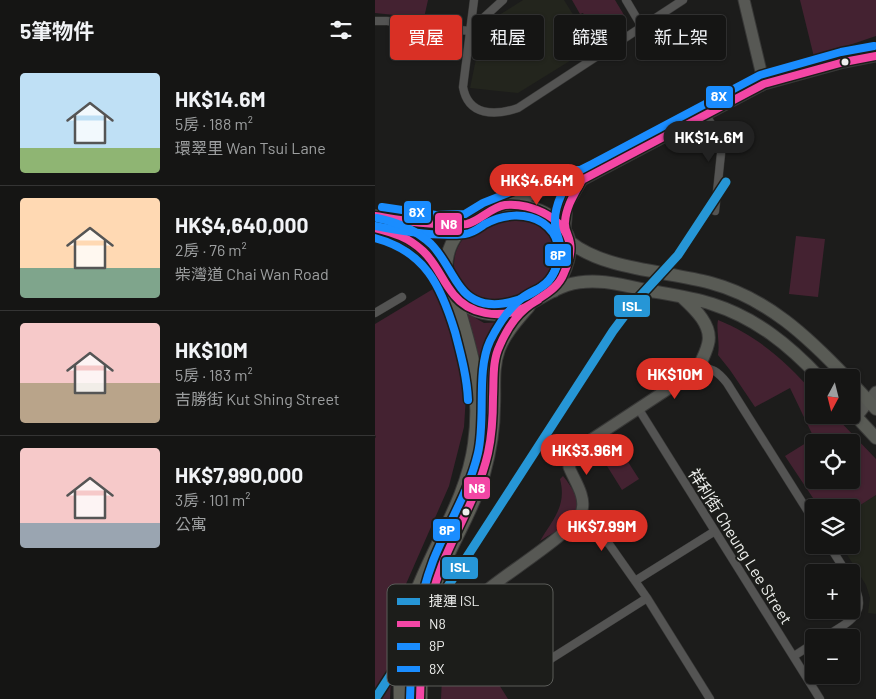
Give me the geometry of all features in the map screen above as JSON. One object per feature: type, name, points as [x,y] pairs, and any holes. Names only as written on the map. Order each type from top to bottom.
[{"type":"highway","points":[[422,584],[461,496],[475,446],[478,421],[477,378],[472,354],[454,296]]},
{"type":"highway","points":[[435,584],[471,506],[484,469],[491,438],[493,371],[498,348],[510,328],[529,306]]},
{"type":"highway","points":[[401,699],[402,686]]},
{"type":"highway","points":[[420,686],[420,699]]},
{"type":"main road","points":[[447,283],[446,260],[449,248],[452,240],[468,224],[487,212],[504,205],[528,206],[549,216],[567,236],[590,256],[605,261],[704,281],[747,296],[800,331],[838,369]]},
{"type":"main road","points":[[375,216],[435,225],[468,224]]},
{"type":"main road","points":[[375,228],[399,234],[415,244],[430,258],[454,296],[470,308],[493,315],[511,313],[529,306],[567,285],[602,282],[712,304],[741,315],[763,327],[788,346],[811,369]]},
{"type":"main road","points":[[554,291],[563,276],[568,258],[567,236]]},
{"type":"main road","points":[[683,298],[701,317],[707,329],[709,344],[697,370]]},
{"type":"main road","points":[[860,389],[874,401]]},
{"type":"main road","points":[[860,420],[876,438]]},
{"type":"street","points":[[474,0],[463,87],[468,102],[475,107],[490,112],[499,113],[518,108],[636,30]]},
{"type":"street","points":[[469,32],[503,0]]},
{"type":"street","points":[[626,0],[636,16]]},
{"type":"street","points":[[659,15],[683,0]]},
{"type":"street","points":[[744,0],[764,84]]},
{"type":"street","points":[[375,21],[469,32]]},
{"type":"street","points":[[567,236],[567,205],[582,180],[764,84],[844,62],[876,56]]},
{"type":"street","points":[[706,115],[722,144],[715,210]]},
{"type":"street","points":[[504,205],[569,179],[582,180]]},
{"type":"street","points":[[375,313],[402,297]]},
{"type":"street","points":[[496,584],[560,535],[575,522],[582,511],[582,496],[569,467],[574,454],[583,445],[697,370],[709,368],[716,371],[727,383],[805,507]]},
{"type":"street","points":[[860,409],[874,401]]},
{"type":"street","name":"祥利街 Cheung Lee Street","points":[[638,408],[820,699]]},
{"type":"street","points":[[635,581],[715,531]]},
{"type":"street","points":[[560,535],[583,532],[595,534],[615,550],[710,699]]},
{"type":"street","points":[[437,579],[437,584]]},
{"type":"street","points":[[553,657],[647,598]]},
{"type":"street","points":[[836,629],[852,619]]},
{"type":"street","points":[[793,656],[805,649]]},
{"type":"shaded area","points":[[375,0],[428,0],[425,15],[375,13]]},
{"type":"shaded area","points":[[523,0],[564,0],[573,15],[554,15],[554,60],[571,60],[518,93],[470,88],[476,60],[544,60],[544,15],[499,15]]},
{"type":"shaded area","points":[[572,0],[615,0],[624,15],[584,15],[583,13],[580,14]]},
{"type":"shaded area","points":[[800,0],[876,0],[876,36],[814,57]]},
{"type":"shaded area","points":[[514,215],[536,217],[553,230],[561,248],[556,270],[547,283],[539,290],[507,306],[488,306],[476,302],[467,295],[455,274],[454,262],[457,250],[463,239],[479,226],[493,220]]},
{"type":"shaded area","points":[[796,236],[825,239],[818,297],[789,294]]},
{"type":"shaded area","points":[[433,289],[448,303],[468,364],[464,427],[449,486],[406,584],[387,584],[387,686],[391,686],[390,699],[375,699],[375,324]]},
{"type":"shaded area","points":[[465,312],[484,323],[504,322],[491,354],[488,421],[484,422],[481,363]]},
{"type":"shaded area","points":[[718,320],[759,342],[782,360],[805,384],[805,419],[790,388],[755,407],[718,355]]},
{"type":"shaded area","points":[[807,424],[843,424],[852,434],[812,434]]},
{"type":"shaded area","points":[[614,440],[639,479],[622,490],[597,450]]},
{"type":"shaded area","points":[[860,442],[876,459],[876,495],[860,505],[860,499],[814,499],[807,489],[860,489]]},
{"type":"shaded area","points":[[805,444],[805,486],[785,456]]},
{"type":"shaded area","points":[[563,476],[577,499],[578,508],[569,522],[540,541],[554,519],[560,505],[562,489],[560,479]]},
{"type":"shaded area","points":[[876,495],[876,614],[868,613],[870,598],[866,585],[860,575],[860,564],[853,564],[847,554],[860,554],[860,505]]},
{"type":"shaded area","points":[[442,686],[500,686],[508,699],[441,699]]},
{"type":"metro line","name":"ISL","points":[[449,584],[613,331],[634,303],[678,255],[726,182]]},
{"type":"metro line","name":"ISL","points":[[375,699],[387,680]]},
{"type":"transit line","name":"8X","points":[[377,218],[406,227],[431,244],[457,283],[470,297],[480,302],[491,304],[515,301],[537,290],[549,280],[555,271],[560,250],[555,226],[556,209],[565,188],[577,172],[760,75],[841,52],[874,46]]},
{"type":"transit line","name":"N8","points":[[435,584],[479,482],[488,453],[492,425],[494,370],[497,351],[518,316],[531,304],[553,289],[564,273],[570,251],[565,228],[566,216],[571,200],[582,180],[764,84],[844,62],[876,56]]},
{"type":"transit line","name":"8X","points":[[382,207],[436,215],[465,214],[483,203],[566,170],[580,170],[592,164]]},
{"type":"transit line","name":"N8","points":[[375,216],[423,223],[467,224],[500,206],[516,205],[537,210],[557,222],[564,230],[570,250]]},
{"type":"transit line","name":"8P","points":[[375,226],[420,233],[454,235],[471,233],[499,218],[522,216],[536,219],[543,223],[553,233],[558,244],[557,263],[552,276],[545,285],[527,294],[512,307],[490,341],[483,366],[478,453],[469,481],[433,561],[425,584]]},
{"type":"transit line","name":"N8","points":[[375,228],[401,236],[423,251],[432,261],[454,295],[468,307],[485,313],[503,314],[523,308],[538,300]]},
{"type":"transit line","name":"8P","points":[[375,238],[392,244],[419,261],[437,285],[455,332],[465,374],[468,400]]},
{"type":"transit line","name":"8P","points":[[410,699],[411,686]]},
{"type":"transit line","name":"N8","points":[[420,686],[420,699]]}]
